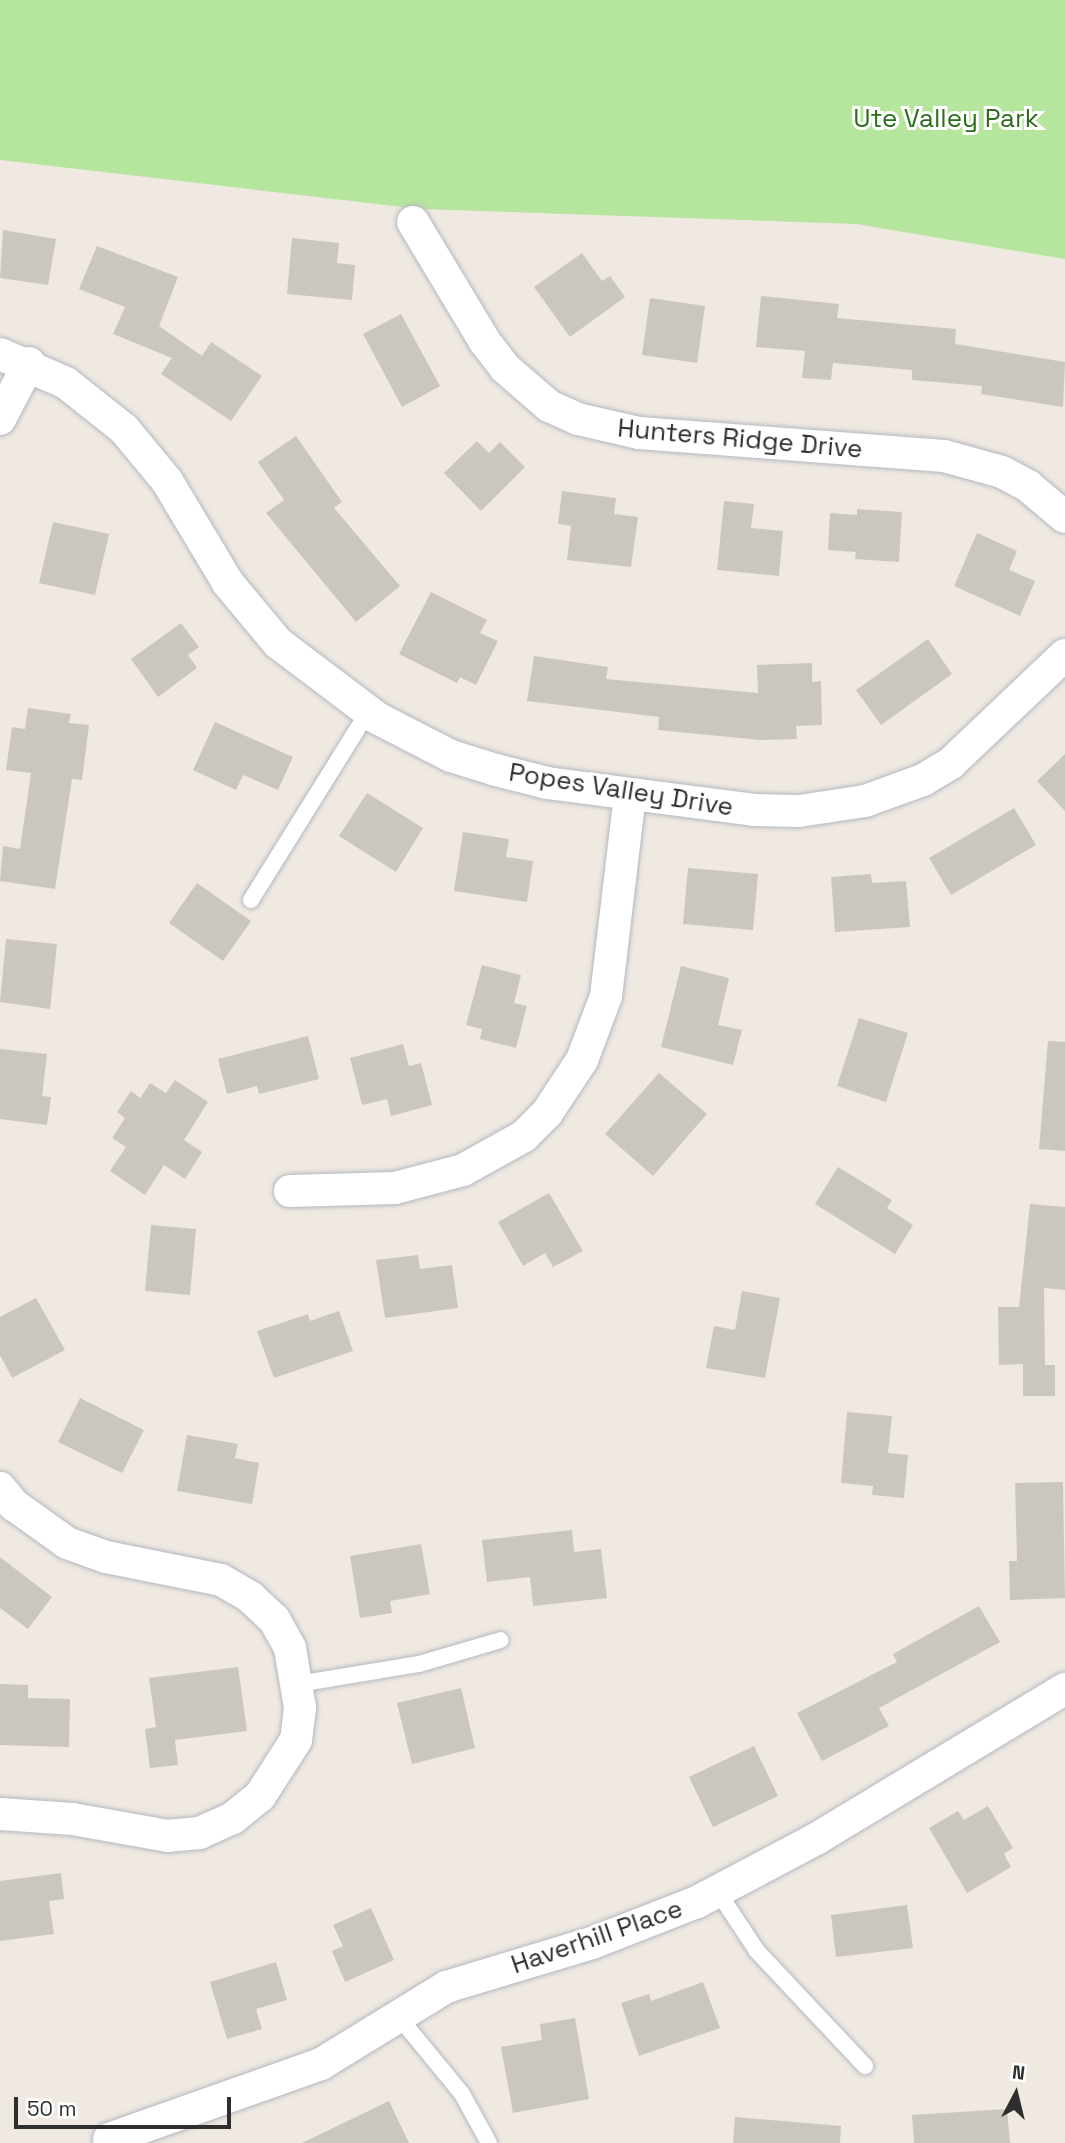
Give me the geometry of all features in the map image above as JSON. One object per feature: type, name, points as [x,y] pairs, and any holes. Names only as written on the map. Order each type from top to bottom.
[{"type":"street","name":"Hunters Ridge Drive","points":[[413,222],[485,342],[505,368],[549,405],[578,419],[639,433],[953,458],[1002,472],[1028,486],[1065,517]]},
{"type":"street","points":[[0,419],[15,359]]},
{"type":"street","name":"Popes Valley Drive","points":[[15,359],[66,383],[124,429],[167,481],[228,583],[278,643],[368,712],[427,745],[496,770],[547,783],[790,812],[865,801],[923,780],[951,763],[1065,655]]},
{"type":"street","points":[[290,1191],[395,1188],[463,1170],[524,1136],[547,1113],[582,1060],[606,996],[630,794]]},
{"type":"street","points":[[0,1488],[13,1505],[67,1543],[106,1557],[221,1580],[250,1597],[274,1619],[289,1648],[298,1684],[296,1740],[281,1770],[260,1796],[233,1818],[200,1833],[168,1836],[73,1819],[0,1814]]},
{"type":"street","name":"Haverhill Place","points":[[109,2139],[321,2064],[446,1987],[630,1931],[718,1892],[816,1839],[1065,1689]]},
{"type":"lane","points":[[251,900],[368,712]]},
{"type":"lane","points":[[298,1684],[419,1664],[501,1640]]},
{"type":"lane","points":[[718,1892],[757,1951],[865,2066]]},
{"type":"lane","points":[[398,2016],[462,2094],[489,2143]]},
{"type":"green space","name":"Ute Valley Park","points":[[0,0],[1065,0],[1065,259],[856,224],[420,209],[0,160]]},
{"type":"building","points":[[3,230],[56,239],[48,285],[0,278]]},
{"type":"building","points":[[292,238],[339,243],[337,263],[355,265],[352,300],[287,294]]},
{"type":"building","points":[[97,246],[178,277],[159,326],[202,356],[211,342],[262,376],[231,421],[161,374],[172,358],[113,334],[125,307],[79,289]]},
{"type":"building","points":[[582,253],[602,281],[610,276],[625,297],[570,337],[534,287]]},
{"type":"building","points":[[761,296],[839,304],[837,318],[956,329],[955,344],[1065,362],[1063,407],[981,394],[982,386],[912,380],[912,370],[833,363],[831,380],[802,378],[805,351],[756,347]]},
{"type":"building","points":[[650,298],[705,306],[697,363],[642,355]]},
{"type":"building","points":[[401,314],[440,386],[402,407],[363,334]]},
{"type":"building","points":[[296,436],[342,502],[334,508],[400,586],[356,622],[266,513],[284,500],[258,462]]},
{"type":"building","points":[[477,441],[489,453],[500,442],[525,467],[481,511],[444,473]]},
{"type":"building","points":[[562,491],[616,498],[614,514],[638,517],[631,567],[567,560],[571,526],[558,524]]},
{"type":"building","points":[[724,501],[754,504],[751,528],[783,531],[779,576],[717,570]]},
{"type":"building","points":[[857,509],[902,512],[899,562],[855,559],[856,552],[828,550],[830,513],[857,515]]},
{"type":"building","points":[[53,522],[109,534],[95,595],[39,583]]},
{"type":"building","points":[[977,533],[1017,551],[1009,570],[1035,581],[1020,616],[954,586]]},
{"type":"building","points":[[431,592],[487,620],[480,633],[498,641],[476,685],[460,677],[457,683],[399,654]]},
{"type":"building","points":[[181,623],[199,647],[188,655],[197,668],[158,697],[131,659]]},
{"type":"building","points":[[928,639],[952,674],[881,725],[856,690]]},
{"type":"building","points":[[534,656],[608,667],[606,679],[758,693],[757,665],[812,663],[812,682],[821,681],[822,725],[796,726],[797,739],[760,740],[658,730],[659,717],[527,701]]},
{"type":"building","points":[[28,708],[71,714],[69,723],[89,725],[82,780],[72,779],[55,889],[0,881],[3,846],[20,849],[31,773],[6,770],[12,727],[25,729]]},
{"type":"building","points":[[215,722],[293,757],[278,790],[243,775],[236,790],[193,770]]},
{"type":"building","points":[[1065,754],[1065,811],[1037,781]]},
{"type":"building","points":[[367,793],[423,828],[396,872],[339,836]]},
{"type":"building","points":[[1014,808],[1036,845],[951,895],[929,858]]},
{"type":"building","points":[[463,832],[509,839],[506,857],[533,861],[527,902],[454,891]]},
{"type":"building","points":[[688,868],[758,874],[753,930],[683,924]]},
{"type":"building","points":[[871,874],[872,883],[906,881],[910,927],[835,932],[831,877]]},
{"type":"building","points":[[197,883],[251,921],[223,961],[169,923]]},
{"type":"building","points":[[6,939],[57,944],[50,1009],[0,1002]]},
{"type":"building","points":[[482,965],[521,975],[514,1003],[527,1006],[516,1048],[480,1039],[482,1029],[466,1025]]},
{"type":"building","points":[[681,966],[729,978],[718,1025],[742,1030],[733,1065],[661,1047]]},
{"type":"building","points":[[859,1018],[908,1033],[886,1102],[837,1086]]},
{"type":"building","points":[[308,1036],[319,1079],[259,1094],[257,1086],[227,1094],[218,1059]]},
{"type":"building","points":[[1048,1041],[1065,1042],[1065,1151],[1039,1149]]},
{"type":"building","points":[[403,1044],[409,1066],[421,1063],[432,1105],[391,1116],[387,1099],[362,1105],[350,1058]]},
{"type":"building","points":[[0,1049],[47,1054],[42,1096],[51,1097],[47,1125],[0,1119]]},
{"type":"building","points":[[659,1073],[707,1114],[653,1176],[605,1134]]},
{"type":"building","points":[[175,1080],[208,1102],[184,1140],[202,1152],[185,1179],[164,1165],[145,1195],[110,1171],[126,1147],[112,1138],[125,1118],[117,1112],[131,1091],[140,1098],[150,1083],[166,1093]]},
{"type":"building","points":[[838,1167],[892,1200],[887,1208],[913,1225],[895,1254],[815,1204]]},
{"type":"building","points":[[549,1193],[583,1251],[553,1267],[545,1253],[523,1266],[498,1222]]},
{"type":"building","points":[[1030,1204],[1065,1207],[1065,1290],[1044,1288],[1045,1365],[1055,1365],[1055,1396],[1023,1396],[1023,1364],[999,1365],[998,1307],[1019,1307]]},
{"type":"building","points":[[151,1225],[196,1229],[190,1295],[145,1291]]},
{"type":"building","points":[[418,1255],[420,1269],[452,1265],[458,1308],[385,1318],[376,1260]]},
{"type":"building","points":[[742,1291],[780,1298],[765,1378],[706,1368],[714,1326],[735,1330]]},
{"type":"building","points":[[36,1298],[65,1350],[12,1378],[0,1355],[0,1317]]},
{"type":"building","points":[[339,1311],[353,1351],[274,1378],[257,1331],[308,1314],[310,1321]]},
{"type":"building","points":[[80,1398],[144,1430],[122,1473],[58,1442]]},
{"type":"building","points":[[847,1412],[892,1416],[888,1453],[908,1455],[904,1498],[872,1495],[873,1486],[841,1483]]},
{"type":"building","points":[[187,1435],[238,1444],[235,1458],[259,1463],[252,1504],[177,1491]]},
{"type":"building","points":[[1063,1482],[1065,1598],[1010,1600],[1009,1561],[1017,1561],[1015,1483]]},
{"type":"building","points":[[572,1530],[574,1552],[601,1549],[607,1598],[533,1606],[530,1577],[487,1582],[482,1540]]},
{"type":"building","points":[[421,1544],[430,1594],[390,1601],[392,1613],[360,1618],[350,1556]]},
{"type":"building","points":[[0,1557],[52,1597],[28,1629],[0,1608]]},
{"type":"building","points":[[979,1606],[1000,1642],[879,1708],[889,1726],[822,1761],[797,1713],[897,1662],[893,1654]]},
{"type":"building","points":[[238,1667],[247,1731],[175,1740],[178,1765],[150,1768],[145,1729],[156,1727],[149,1678]]},
{"type":"building","points":[[0,1684],[28,1685],[28,1698],[70,1699],[69,1747],[0,1745]]},
{"type":"building","points":[[461,1688],[475,1748],[412,1764],[397,1703]]},
{"type":"building","points":[[754,1746],[778,1796],[713,1827],[689,1777]]},
{"type":"building","points":[[988,1806],[1013,1848],[1004,1854],[1011,1867],[967,1893],[929,1828],[958,1811],[964,1820]]},
{"type":"building","points":[[61,1873],[64,1899],[49,1901],[54,1934],[0,1941],[0,1881]]},
{"type":"building","points":[[907,1905],[913,1948],[836,1957],[831,1915]]},
{"type":"building","points":[[371,1908],[394,1960],[345,1982],[332,1951],[343,1946],[333,1925]]},
{"type":"building","points":[[276,1962],[287,2000],[256,2009],[262,2029],[227,2039],[210,1982]]},
{"type":"building","points":[[703,1982],[720,2028],[639,2056],[621,2003],[649,1994],[651,2001]]},
{"type":"building","points":[[575,2018],[589,2099],[513,2113],[501,2047],[542,2040],[540,2024]]},
{"type":"building","points":[[389,2101],[409,2143],[302,2143]]},
{"type":"building","points":[[1007,2109],[1010,2143],[914,2143],[912,2115]]},
{"type":"building","points":[[735,2117],[841,2126],[840,2143],[733,2143]]}]
